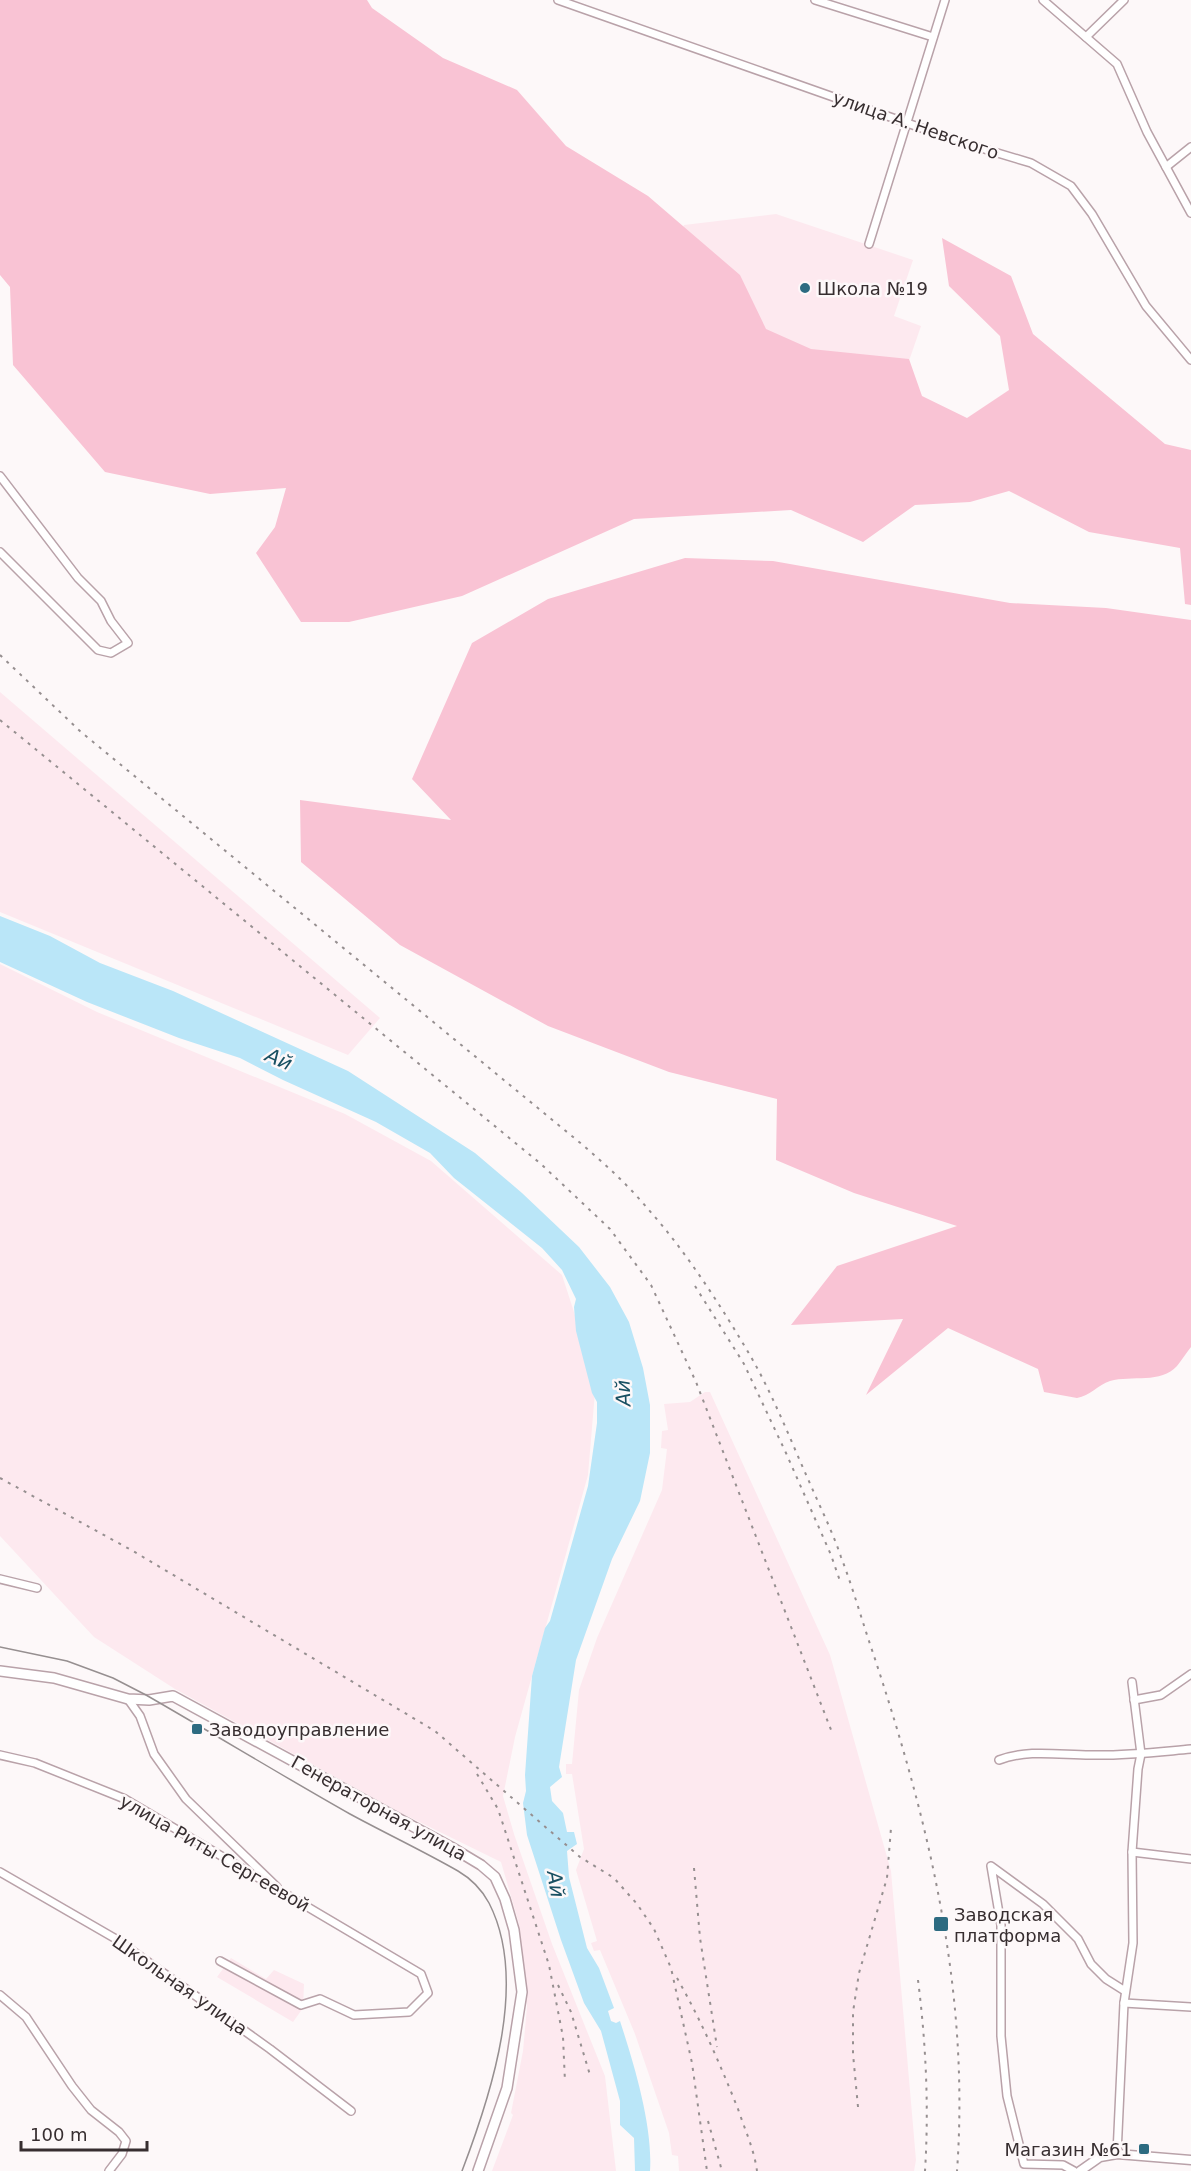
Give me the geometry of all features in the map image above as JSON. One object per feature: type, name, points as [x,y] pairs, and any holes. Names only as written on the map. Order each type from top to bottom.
[{"type":"main road","name":"Генераторная улица","points":[[0,1671],[54,1678],[128,1699],[149,1700],[172,1696],[481,1864],[495,1877],[505,1899],[514,1930],[522,1992],[507,2088],[478,2171]]},
{"type":"street","name":"улица А. Невского","points":[[558,0],[907,123],[1031,164],[1071,186],[1092,214],[1146,306],[1191,360]]},
{"type":"street","points":[[815,0],[933,37]]},
{"type":"street","points":[[869,244],[945,0]]},
{"type":"street","points":[[1043,0],[1117,63],[1147,132],[1191,213]]},
{"type":"street","points":[[1086,37],[1125,0]]},
{"type":"street","points":[[1166,167],[1191,147]]},
{"type":"street","points":[[0,476],[78,578],[101,601],[111,621],[128,644],[111,653],[98,650],[0,552]]},
{"type":"street","points":[[0,1579],[37,1588]]},
{"type":"street","points":[[1134,1700],[1161,1695],[1191,1674]]},
{"type":"street","points":[[1117,2154],[1124,2003],[1132,1943],[1132,1852],[1141,1754],[1132,1682]]},
{"type":"street","points":[[128,1699],[140,1716],[154,1754],[186,1799],[286,1895]]},
{"type":"street","points":[[999,1760],[1008,1756],[1038,1754],[1141,1754],[1191,1749]]},
{"type":"street","name":"улица Риты Сергеевой","points":[[0,1755],[35,1763],[124,1799],[421,1974],[429,1993],[409,2012],[354,2015],[320,1999],[301,2005],[220,1961]]},
{"type":"street","points":[[1132,1852],[1191,1859]]},
{"type":"street","points":[[1074,2171],[1063,2165],[1024,2164],[1007,2096],[1001,2036],[1000,1925],[991,1866],[1043,1904],[1078,1939],[1091,1964],[1106,1979],[1125,1991]]},
{"type":"street","name":"Школьная улица","points":[[0,1872],[116,1939],[270,2049],[351,2111]]},
{"type":"street","points":[[0,1995],[26,2017],[72,2086],[91,2110],[119,2132],[126,2141],[122,2154],[109,2171]]},
{"type":"street","points":[[1124,2003],[1191,2007]]},
{"type":"street","points":[[1080,2171],[1100,2157],[1117,2154],[1191,2160]]},
{"type":"shaded area","points":[[0,0],[367,0],[372,8],[443,58],[517,90],[566,146],[648,196],[740,275],[766,329],[811,349],[909,359],[922,396],[967,418],[1009,390],[1000,336],[949,286],[942,238],[1011,276],[1033,334],[1165,444],[1191,450],[1191,605],[1185,604],[1180,548],[1089,532],[1009,491],[970,502],[915,505],[863,542],[791,510],[634,519],[462,596],[349,622],[301,622],[256,553],[275,527],[286,488],[210,494],[105,472],[13,365],[10,287],[0,275]]},
{"type":"shaded area","name":"Школа №19","points":[[776,214],[913,260],[894,316],[921,326],[910,358],[897,378],[739,330],[675,248],[684,225]]},
{"type":"shaded area","points":[[685,558],[773,561],[1010,603],[1106,608],[1191,620],[1191,1347],[1170,1372],[1155,1377],[1110,1381],[1077,1398],[1044,1392],[1038,1369],[948,1328],[866,1395],[903,1319],[791,1325],[837,1266],[957,1226],[854,1193],[776,1160],[777,1099],[669,1072],[548,1026],[400,945],[301,862],[300,800],[451,820],[412,779],[472,643],[548,599]]},
{"type":"shaded area","points":[[0,692],[380,1018],[348,1055],[0,912]]},
{"type":"shaded area","points":[[0,964],[97,1012],[345,1114],[431,1161],[562,1275],[596,1380],[588,1475],[515,1737],[503,1796],[552,1944],[605,2076],[616,2171],[492,2171],[513,2115],[511,2113],[523,2051],[527,2007],[519,1924],[501,1862],[401,1813],[175,1689],[94,1637],[0,1536]]},
{"type":"shaded area","points":[[705,1392],[710,1392],[830,1655],[891,1871],[916,2160],[914,2171],[679,2171],[678,2156],[672,2155],[669,2133],[635,2034],[600,1950],[594,1951],[591,1943],[597,1941],[576,1870],[584,1849],[572,1774],[566,1774],[566,1764],[572,1764],[579,1690],[597,1638],[662,1490],[667,1449],[661,1448],[662,1431],[668,1430],[664,1404],[690,1402]]},
{"type":"shaded area","points":[[231,1958],[266,1979],[274,1970],[304,1984],[303,2008],[293,2022],[217,1977]]},
{"type":"water","name":"Ай","points":[[0,916],[50,936],[100,963],[173,991],[348,1071],[475,1153],[522,1193],[579,1247],[610,1287],[629,1322],[643,1368],[650,1405],[650,1453],[640,1501],[612,1559],[576,1660],[559,1767],[562,1777],[550,1787],[552,1801],[563,1813],[567,1832],[574,1832],[577,1844],[567,1851],[569,1877],[587,1948],[599,1968],[614,2008],[608,2011],[611,2021],[616,2023],[620,2021],[636,2075],[649,2135],[650,2171],[635,2171],[634,2138],[620,2125],[620,2101],[601,2031],[584,2003],[561,1940],[527,1835],[523,1803],[526,1791],[525,1775],[532,1676],[588,1486],[597,1423],[597,1402],[592,1393],[576,1331],[574,1307],[576,1299],[562,1270],[542,1248],[454,1178],[430,1153],[376,1122],[240,1058],[179,1038],[87,1002],[0,962]]},
{"type":"tram line","points":[[0,1647],[67,1661],[113,1678],[350,1814],[458,1871],[479,1889],[489,1903],[501,1934],[506,1967],[506,2002],[494,2073],[462,2171]]},
{"type":"railway","points":[[0,655],[81,732],[618,1176],[662,1225],[703,1280],[728,1319],[767,1386],[834,1537],[912,1780],[941,1908],[951,1973],[957,2038],[959,2104],[957,2171]]},
{"type":"railway","points":[[0,720],[541,1164],[610,1229],[651,1285],[696,1382],[833,1735]]},
{"type":"railway","points":[[695,1286],[744,1364],[786,1453],[831,1555],[840,1581]]},
{"type":"railway","points":[[0,1478],[133,1551],[435,1731],[580,1857],[614,1878],[637,1904],[654,1929],[671,1968],[692,2063],[707,2171]]},
{"type":"railway","points":[[477,1774],[498,1809],[549,1965],[563,2037],[565,2082]]},
{"type":"railway","points":[[858,2107],[853,2054],[853,2012],[859,1973],[887,1878],[891,1828]]},
{"type":"railway","points":[[694,1868],[700,1938],[717,2047]]},
{"type":"railway","points":[[677,1978],[702,2026],[731,2092],[752,2147],[757,2171]]},
{"type":"railway","points":[[918,1980],[926,2076],[925,2171]]},
{"type":"railway","points":[[558,1985],[571,2012],[590,2075]]},
{"type":"railway","points":[[708,2121],[722,2171]]},
{"type":"place","name":"Школа №19","points":[[805,288]]},
{"type":"place","name":"Заводоуправление","points":[[197,1729]]},
{"type":"place","name":"Заводская платформа","points":[[941,1924]]},
{"type":"place","name":"Магазин №61","points":[[1144,2149]]}]
